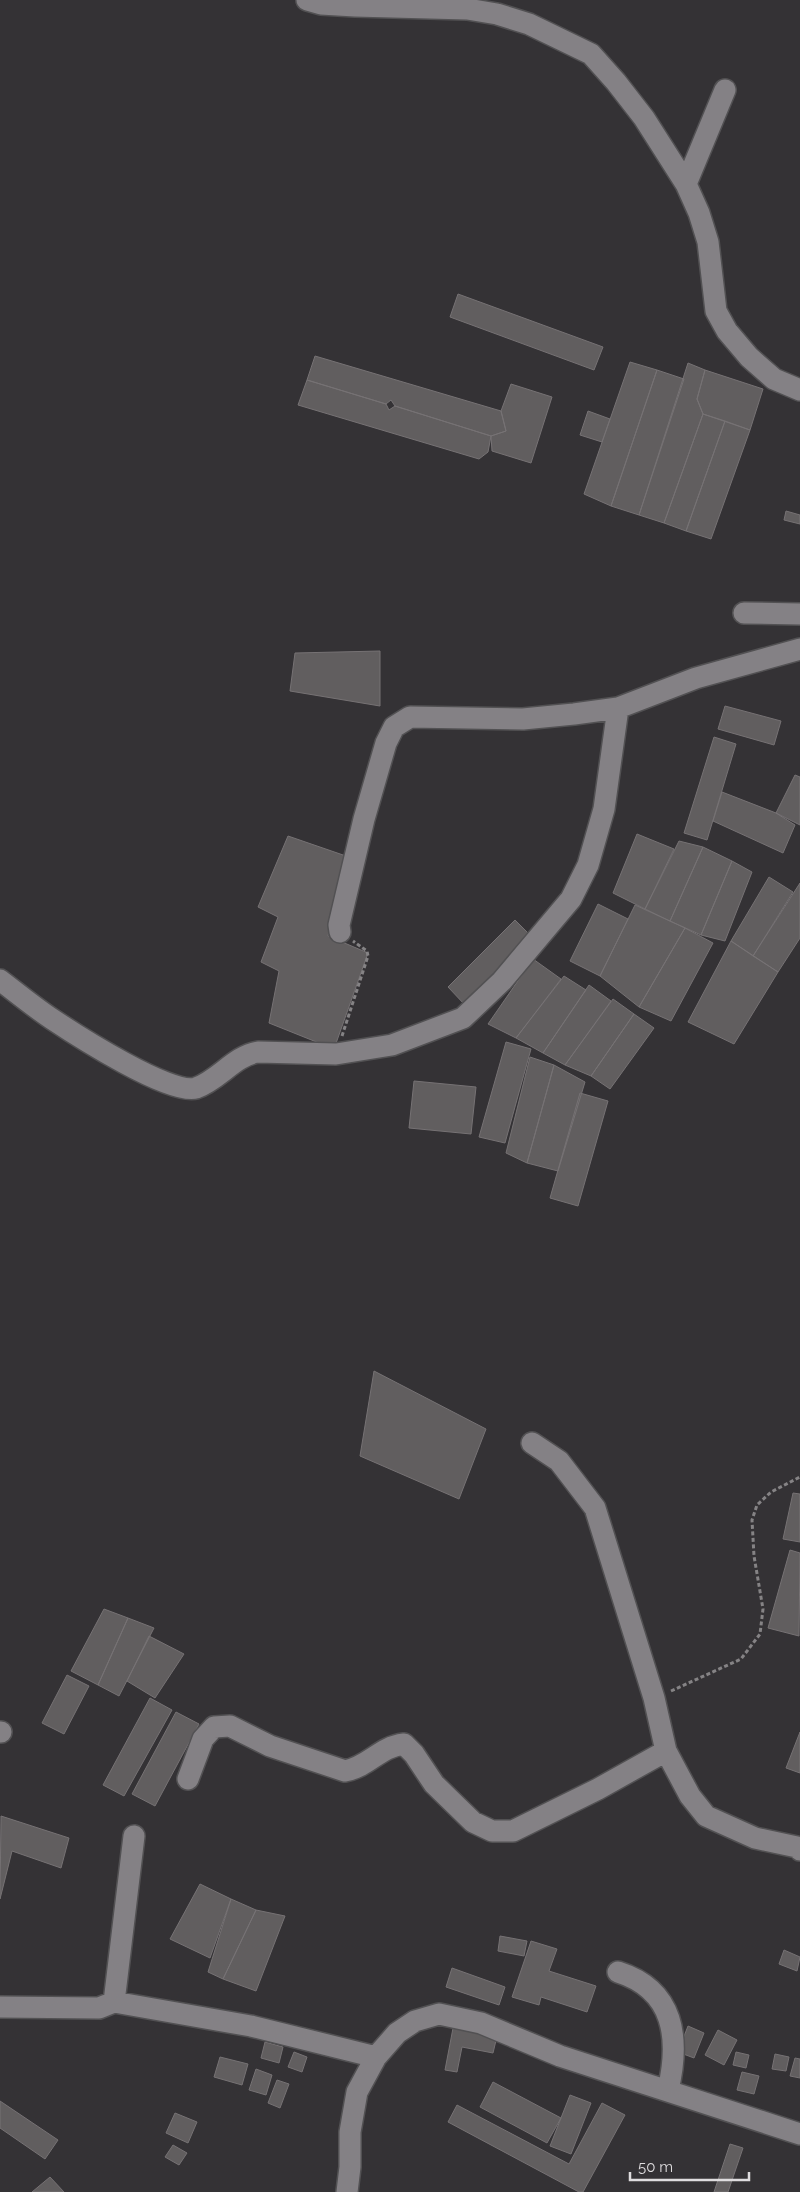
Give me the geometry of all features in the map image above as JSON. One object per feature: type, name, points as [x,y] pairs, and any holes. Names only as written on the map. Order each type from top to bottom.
[{"type":"street","points":[[307,0],[321,4],[467,9],[497,14],[529,24],[560,37],[592,54],[644,118],[686,184],[699,213],[708,242],[716,311],[723,324],[755,363],[774,379],[800,390]]},
{"type":"street","points":[[686,184],[725,90]]},
{"type":"street","points":[[744,613],[800,614]]},
{"type":"street","points":[[340,932],[339,925],[364,819],[386,744],[394,727],[410,717],[523,719],[618,708],[696,678],[800,649]]},
{"type":"street","points":[[0,980],[51,1019],[137,1070],[183,1089],[195,1088],[246,1054],[258,1052],[336,1054],[392,1045],[463,1018],[502,981],[552,923],[571,899],[588,865],[604,809],[618,708]]},
{"type":"street","points":[[532,1443],[559,1461],[595,1508],[654,1698],[666,1751],[690,1796],[706,1816],[754,1838],[798,1847],[800,1850]]},
{"type":"street","points":[[188,1779],[203,1739],[214,1727],[230,1726],[270,1746],[345,1771],[358,1768],[392,1746],[404,1744],[414,1754],[434,1784],[473,1822],[492,1831],[513,1831],[666,1751]]},
{"type":"street","points":[[114,2002],[134,1836]]},
{"type":"street","points":[[618,1972],[626,1974],[649,1989],[671,2019],[674,2056],[668,2090]]},
{"type":"street","points":[[1,2009],[99,2008],[114,2002],[251,2026],[376,2057]]},
{"type":"street","points":[[347,2192],[350,2168],[350,2132],[357,2092],[376,2057],[397,2033],[415,2021],[440,2014],[481,2023],[560,2056],[800,2134]]},
{"type":"path","points":[[336,1054],[368,956],[367,951],[340,932]]},
{"type":"path","points":[[654,1698],[741,1659],[760,1634],[763,1609],[754,1556],[752,1520],[757,1506],[771,1492],[800,1477]]},
{"type":"building","points":[[458,294],[603,347],[594,370],[450,317]]},
{"type":"building","points":[[315,356],[501,411],[506,431],[491,436],[395,406],[391,400],[386,404],[307,380]]},
{"type":"building","points":[[630,362],[657,370],[611,506],[584,494]]},
{"type":"building","points":[[688,363],[705,370],[697,399],[703,414],[664,523],[639,515]]},
{"type":"building","points":[[657,370],[684,379],[639,515],[611,506]]},
{"type":"building","points":[[705,370],[763,389],[750,430],[703,414],[697,399]]},
{"type":"building","points":[[307,380],[386,404],[389,410],[395,406],[491,436],[488,452],[479,459],[298,405]]},
{"type":"building","points":[[511,384],[552,397],[531,463],[492,451],[491,436],[506,431],[501,411]]},
{"type":"building","points":[[588,411],[610,419],[602,442],[580,435]]},
{"type":"building","points":[[703,414],[725,421],[686,531],[664,523]]},
{"type":"building","points":[[725,421],[750,430],[711,539],[686,531]]},
{"type":"building","points":[[786,511],[800,515],[800,524],[784,520]]},
{"type":"building","points":[[380,651],[380,706],[290,691],[295,653]]},
{"type":"building","points":[[725,706],[781,721],[774,745],[718,729]]},
{"type":"building","points":[[714,737],[736,744],[707,840],[684,833]]},
{"type":"building","points":[[795,775],[800,777],[800,825],[776,813]]},
{"type":"building","points":[[722,792],[776,813],[795,825],[783,853],[713,821]]},
{"type":"building","points":[[637,834],[674,849],[645,909],[613,893]]},
{"type":"building","points":[[288,836],[346,856],[328,936],[368,953],[334,1049],[269,1023],[279,971],[261,962],[278,917],[258,907]]},
{"type":"building","points":[[679,841],[703,847],[670,921],[645,909]]},
{"type":"building","points":[[703,847],[732,861],[701,935],[670,921]]},
{"type":"building","points":[[732,861],[752,872],[725,941],[701,935]]},
{"type":"building","points":[[769,877],[793,892],[753,956],[731,941]]},
{"type":"building","points":[[800,883],[800,938],[778,972],[753,956]]},
{"type":"building","points":[[598,904],[628,919],[600,976],[570,961]]},
{"type":"building","points":[[635,905],[685,928],[639,1007],[600,976]]},
{"type":"building","points":[[515,920],[534,939],[465,1005],[448,987]]},
{"type":"building","points":[[685,928],[713,943],[671,1021],[639,1007]]},
{"type":"building","points":[[731,941],[778,972],[734,1044],[688,1022]]},
{"type":"building","points":[[533,959],[561,979],[516,1038],[488,1024]]},
{"type":"building","points":[[564,976],[586,990],[543,1053],[516,1038]]},
{"type":"building","points":[[589,985],[611,1001],[565,1065],[543,1053]]},
{"type":"building","points":[[613,999],[634,1014],[591,1076],[565,1065]]},
{"type":"building","points":[[634,1014],[654,1028],[610,1089],[591,1076]]},
{"type":"building","points":[[506,1042],[531,1049],[505,1143],[479,1137]]},
{"type":"building","points":[[530,1057],[554,1065],[527,1163],[506,1153]]},
{"type":"building","points":[[554,1065],[585,1082],[558,1171],[527,1163]]},
{"type":"building","points":[[414,1081],[476,1087],[471,1134],[409,1128]]},
{"type":"building","points":[[580,1093],[608,1101],[578,1206],[550,1198]]},
{"type":"building","points":[[374,1371],[486,1429],[459,1499],[360,1456]]},
{"type":"building","points":[[793,1493],[800,1494],[800,1542],[783,1539]]},
{"type":"building","points":[[790,1550],[800,1553],[799,1636],[768,1628]]},
{"type":"building","points":[[104,1609],[128,1618],[98,1685],[71,1671]]},
{"type":"building","points":[[128,1618],[154,1628],[119,1696],[98,1685]]},
{"type":"building","points":[[149,1636],[184,1654],[155,1698],[127,1681]]},
{"type":"building","points":[[67,1675],[89,1686],[64,1734],[42,1723]]},
{"type":"building","points":[[150,1698],[172,1710],[124,1796],[103,1785]]},
{"type":"building","points":[[176,1712],[199,1724],[155,1806],[132,1794]]},
{"type":"building","points":[[800,1732],[800,1773],[786,1768]]},
{"type":"building","points":[[1,1816],[69,1838],[61,1868],[12,1851],[0,1899]]},
{"type":"building","points":[[200,1884],[231,1899],[210,1958],[170,1939]]},
{"type":"building","points":[[231,1899],[256,1910],[223,1979],[208,1972]]},
{"type":"building","points":[[256,1910],[285,1916],[256,1991],[223,1979]]},
{"type":"building","points":[[500,1936],[527,1941],[524,1956],[498,1951]]},
{"type":"building","points":[[531,1941],[557,1949],[549,1971],[596,1986],[587,2012],[541,1997],[539,2005],[512,1997]]},
{"type":"building","points":[[784,1950],[800,1957],[797,1971],[779,1964]]},
{"type":"building","points":[[452,1968],[505,1987],[499,2005],[446,1987]]},
{"type":"building","points":[[454,2023],[498,2032],[493,2053],[462,2047],[457,2072],[445,2070]]},
{"type":"building","points":[[688,2026],[704,2033],[694,2058],[678,2052]]},
{"type":"building","points":[[718,2030],[737,2040],[724,2065],[705,2055]]},
{"type":"building","points":[[265,2042],[283,2047],[279,2063],[261,2058]]},
{"type":"building","points":[[294,2052],[307,2057],[302,2072],[288,2067]]},
{"type":"building","points":[[736,2052],[749,2055],[746,2068],[733,2065]]},
{"type":"building","points":[[775,2054],[789,2057],[786,2071],[772,2069]]},
{"type":"building","points":[[220,2057],[248,2064],[242,2085],[214,2077]]},
{"type":"building","points":[[795,2058],[800,2059],[800,2078],[790,2076]]},
{"type":"building","points":[[256,2069],[272,2075],[266,2095],[249,2090]]},
{"type":"building","points":[[742,2072],[759,2076],[754,2094],[737,2090]]},
{"type":"building","points":[[277,2080],[289,2084],[280,2108],[268,2103]]},
{"type":"building","points":[[493,2082],[561,2118],[547,2143],[480,2107]]},
{"type":"building","points":[[570,2095],[591,2103],[571,2154],[550,2146]]},
{"type":"building","points":[[0,2101],[58,2140],[45,2159],[0,2128]]},
{"type":"building","points":[[602,2103],[625,2115],[583,2192],[579,2192],[448,2122],[457,2105],[569,2164]]},
{"type":"building","points":[[175,2113],[197,2122],[188,2143],[166,2133]]},
{"type":"building","points":[[730,2144],[743,2148],[728,2192],[714,2192]]},
{"type":"building","points":[[173,2145],[187,2153],[179,2165],[165,2157]]},
{"type":"building","points":[[50,2177],[64,2192],[32,2192]]}]
